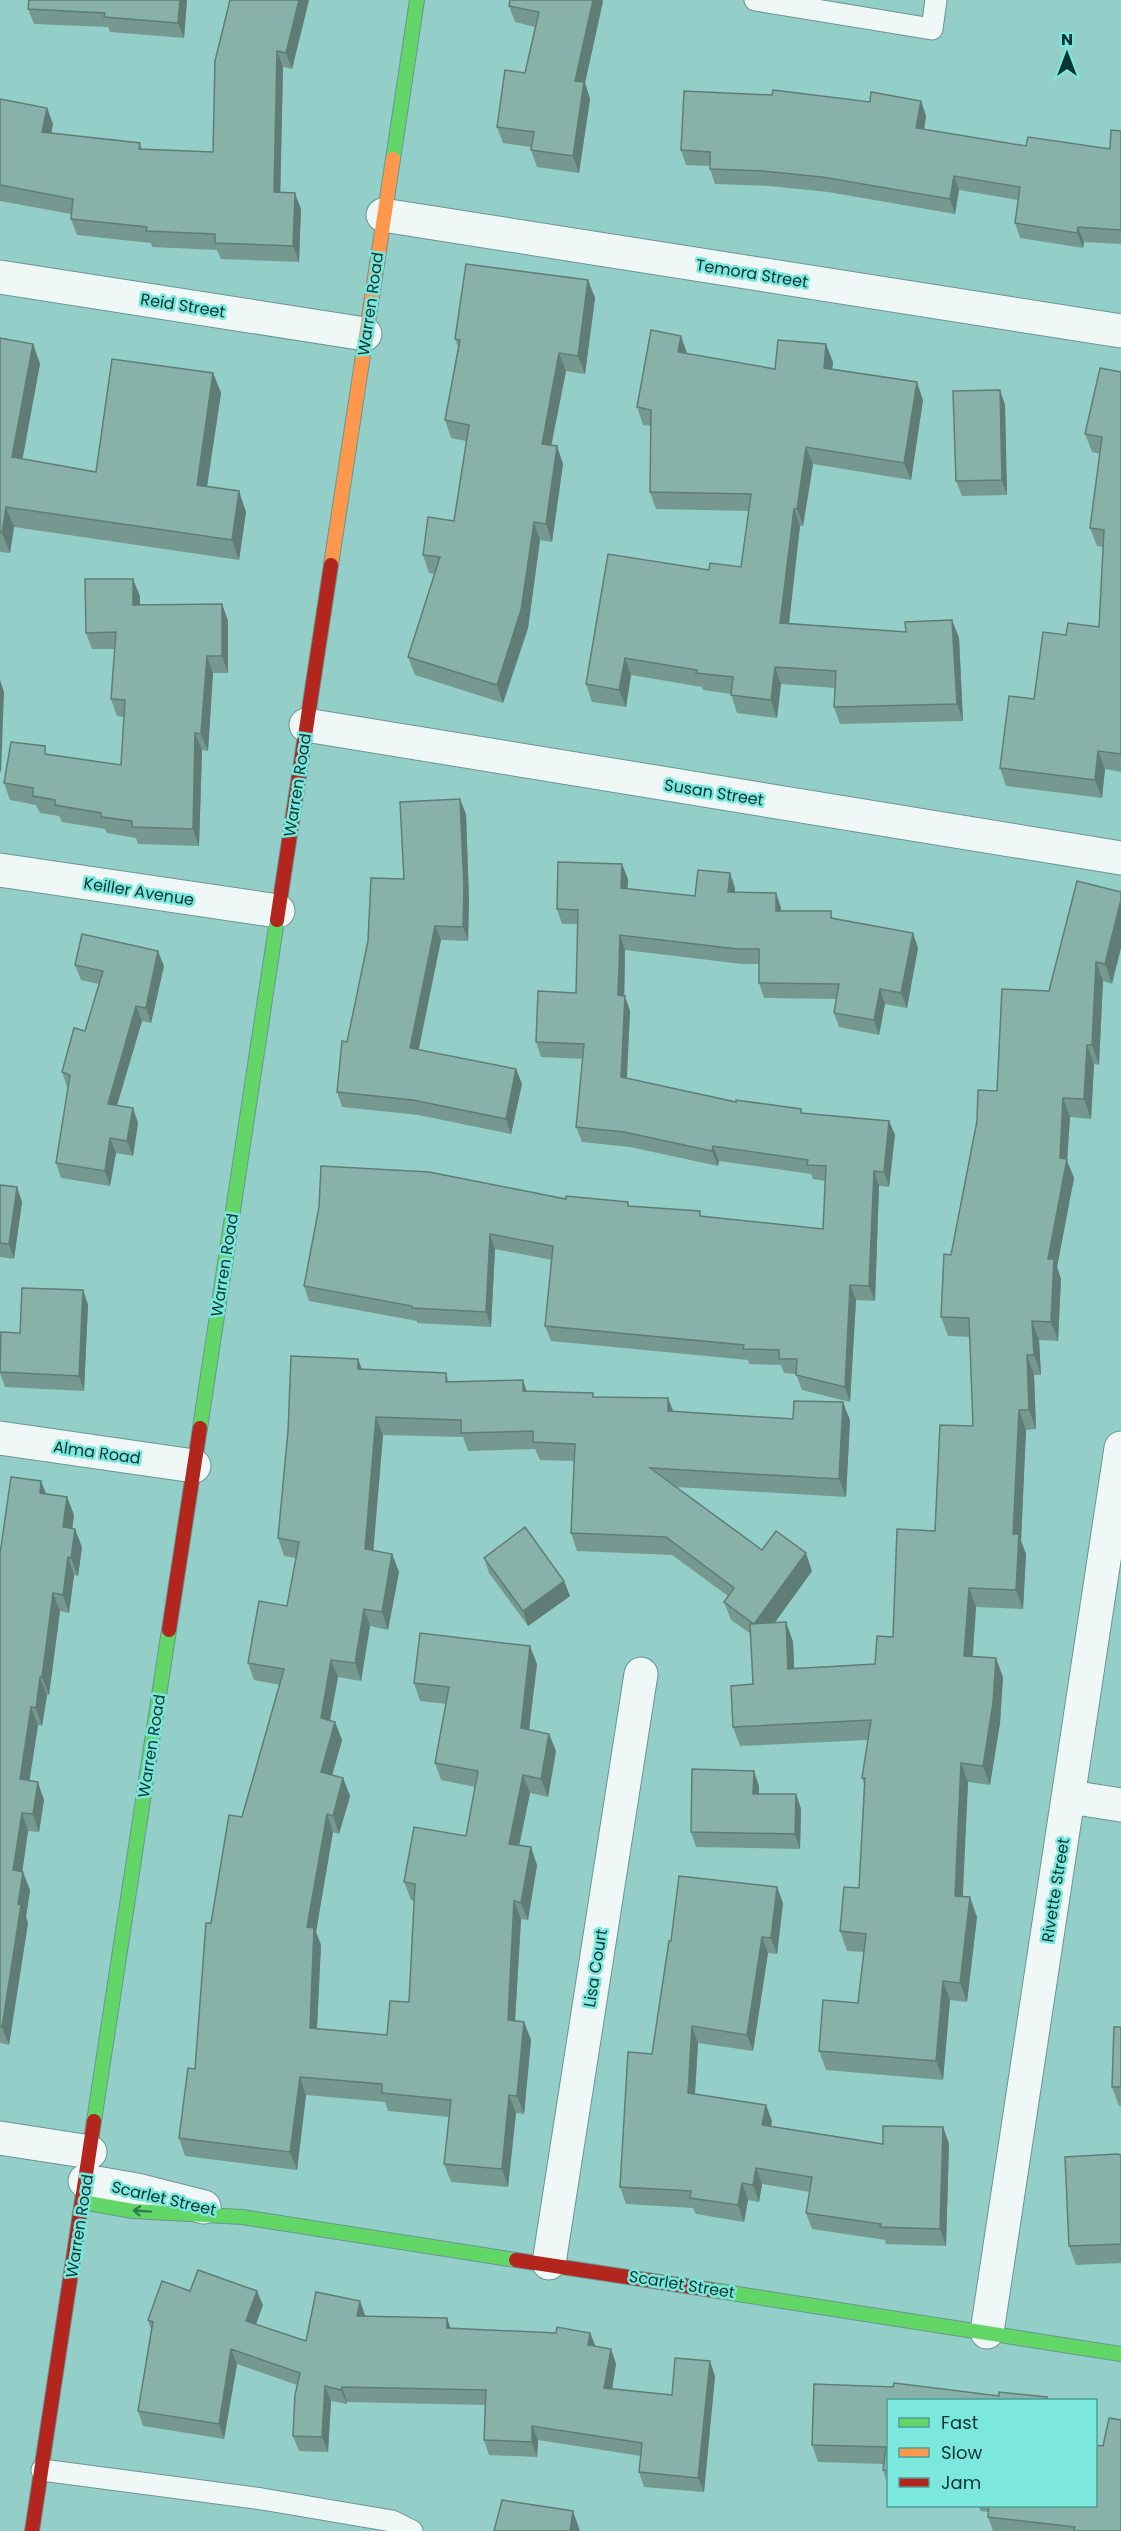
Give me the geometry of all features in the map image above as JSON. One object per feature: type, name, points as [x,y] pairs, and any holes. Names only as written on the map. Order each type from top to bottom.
[{"type":"street","name":"Warren Road","points":[[32,2531],[417,0]]},
{"type":"street","name":"Temora Street","points":[[383,215],[1121,331]]},
{"type":"street","name":"Reid Street","points":[[0,277],[365,334]]},
{"type":"street","name":"Susan Street","points":[[306,725],[1121,858]]},
{"type":"street","name":"Keiller Avenue","points":[[0,870],[278,911]]},
{"type":"street","name":"Alma Road","points":[[0,1438],[194,1466]]},
{"type":"street","name":"Rivette Street","points":[[987,2332],[1070,1797],[1121,1448]]},
{"type":"street","name":"Lisa Court","points":[[549,2263],[641,1674]]},
{"type":"street","points":[[1070,1797],[1121,1805]]},
{"type":"street","name":"Scarlet Street","points":[[0,2138],[86,2178],[242,2217],[549,2263],[1121,2354]]},
{"type":"lane","points":[[756,0],[932,29],[936,0]]},
{"type":"lane","points":[[42,2470],[262,2499],[392,2521],[412,2531]]},
{"type":"building","points":[[29,0],[180,0],[178,23],[104,17],[105,13],[28,9]]},
{"type":"building","points":[[230,0],[299,0],[286,53],[277,51],[274,192],[295,193],[293,246],[215,243],[215,234],[146,231],[147,227],[71,219],[73,199],[0,185],[0,99],[47,108],[42,132],[140,143],[139,149],[213,152],[215,61]]},
{"type":"building","points":[[510,0],[593,0],[575,81],[584,82],[573,156],[531,150],[534,132],[497,127],[505,70],[525,73],[539,12],[509,6]]},
{"type":"building","points":[[773,90],[870,102],[871,92],[921,101],[916,128],[1026,146],[1028,137],[1110,149],[1111,130],[1121,131],[1121,230],[1078,227],[1077,233],[1015,223],[1020,187],[954,176],[950,199],[822,177],[710,169],[710,152],[681,150],[684,91],[772,95]]},
{"type":"building","points":[[466,264],[588,280],[578,356],[559,353],[542,444],[557,446],[546,524],[534,522],[521,610],[497,685],[408,657],[440,557],[423,555],[428,517],[454,521],[469,425],[445,420],[460,340],[455,339]]},
{"type":"building","points":[[651,330],[681,336],[678,352],[775,369],[778,340],[826,344],[824,368],[917,382],[904,463],[806,447],[797,509],[794,509],[780,623],[906,632],[905,622],[952,620],[957,704],[834,707],[836,671],[775,667],[771,700],[731,695],[733,677],[696,673],[697,670],[625,658],[619,690],[586,684],[608,554],[709,570],[710,563],[741,567],[751,494],[650,492],[651,410],[637,407]]},
{"type":"building","points":[[0,338],[33,344],[12,457],[96,472],[112,359],[213,373],[197,485],[239,491],[232,540],[6,507],[2,533],[0,532]]},
{"type":"building","points":[[1100,368],[1121,372],[1121,754],[1098,751],[1095,780],[1000,768],[1009,696],[1034,699],[1043,632],[1066,635],[1068,623],[1099,627],[1104,530],[1090,528],[1102,437],[1085,434]]},
{"type":"building","points":[[1000,390],[1002,480],[956,481],[953,391]]},
{"type":"building","points":[[85,579],[133,579],[133,605],[222,604],[222,656],[207,656],[201,734],[195,733],[193,829],[132,827],[132,821],[101,817],[101,813],[55,805],[55,800],[33,796],[33,788],[4,783],[11,742],[45,746],[45,754],[121,765],[125,700],[111,699],[116,632],[86,633]]},
{"type":"building","points":[[460,799],[464,886],[463,927],[435,926],[410,1048],[516,1069],[506,1119],[413,1100],[337,1092],[342,1041],[347,1042],[368,941],[371,878],[404,879],[400,802]]},
{"type":"building","points":[[558,862],[622,864],[621,888],[695,896],[698,870],[730,873],[728,892],[776,893],[776,911],[831,911],[831,918],[913,933],[901,993],[880,989],[874,1020],[834,1013],[839,984],[759,983],[759,949],[737,949],[620,935],[618,995],[625,996],[621,1077],[736,1102],[736,1100],[801,1109],[801,1113],[889,1121],[884,1172],[874,1171],[869,1286],[850,1285],[845,1387],[796,1375],[797,1359],[779,1359],[779,1350],[743,1349],[744,1345],[545,1326],[553,1246],[490,1234],[486,1312],[412,1308],[412,1306],[304,1286],[319,1207],[321,1166],[429,1172],[566,1199],[566,1196],[628,1202],[628,1206],[700,1211],[700,1216],[823,1229],[826,1166],[807,1165],[808,1160],[713,1146],[712,1151],[624,1132],[576,1127],[584,1044],[536,1042],[538,991],[576,993],[578,910],[557,909]]},
{"type":"building","points":[[1077,881],[1121,892],[1121,900],[1105,964],[1096,962],[1092,1045],[1087,1045],[1084,1099],[1063,1098],[1060,1158],[1067,1159],[1048,1259],[1054,1259],[1051,1322],[1032,1321],[1034,1355],[1027,1355],[1029,1410],[1019,1410],[1013,1534],[1019,1534],[1016,1590],[969,1588],[964,1656],[996,1658],[993,1703],[983,1766],[961,1763],[955,1896],[970,1897],[960,1983],[943,1981],[936,2061],[819,2051],[823,2000],[858,2003],[866,1934],[840,1931],[844,1887],[859,1888],[865,1778],[862,1778],[871,1720],[733,1727],[731,1686],[753,1684],[750,1624],[786,1622],[788,1669],[875,1664],[877,1636],[893,1637],[897,1529],[935,1531],[940,1425],[973,1426],[969,1318],[941,1317],[944,1254],[951,1255],[977,1121],[978,1090],[997,1091],[1002,989],[1049,991]]},
{"type":"building","points":[[82,934],[158,951],[146,1008],[136,1006],[108,1104],[133,1108],[127,1141],[110,1138],[105,1171],[56,1163],[70,1075],[62,1072],[74,1028],[85,1031],[103,971],[75,965]]},
{"type":"building","points":[[0,1185],[17,1187],[9,1244],[0,1243]]},
{"type":"building","points":[[22,1288],[83,1290],[79,1376],[0,1372],[1,1332],[20,1333]]},
{"type":"building","points":[[291,1356],[358,1359],[358,1369],[446,1373],[446,1382],[523,1380],[523,1391],[593,1393],[593,1397],[668,1398],[668,1411],[793,1419],[794,1401],[843,1402],[839,1479],[650,1468],[762,1550],[776,1531],[806,1553],[754,1624],[724,1602],[734,1588],[666,1537],[571,1533],[575,1444],[533,1442],[533,1431],[461,1433],[461,1420],[376,1417],[365,1549],[392,1554],[382,1612],[364,1609],[355,1663],[331,1660],[321,1718],[335,1722],[321,1772],[343,1778],[333,1816],[327,1814],[307,1927],[314,1928],[310,2028],[387,2035],[390,2001],[409,2002],[415,1884],[404,1882],[414,1827],[466,1836],[478,1771],[435,1763],[449,1687],[414,1683],[420,1633],[530,1646],[521,1728],[549,1734],[541,1779],[523,1775],[509,1844],[531,1847],[521,1903],[514,1901],[508,2020],[524,2022],[517,2096],[509,2095],[502,2169],[444,2164],[451,2100],[382,2093],[382,2084],[300,2077],[290,2152],[179,2138],[188,2068],[195,2069],[206,1923],[211,1923],[229,1815],[242,1817],[284,1669],[248,1663],[259,1601],[287,1606],[299,1542],[278,1538],[288,1431]]},
{"type":"building","points":[[11,1477],[41,1481],[40,1493],[67,1497],[63,1527],[75,1529],[71,1558],[68,1557],[63,1595],[53,1593],[42,1677],[40,1677],[36,1708],[31,1707],[20,1779],[38,1782],[33,1814],[22,1813],[13,1870],[23,1872],[18,1904],[21,1905],[2,2027],[0,2026],[0,1554]]},
{"type":"building","points":[[525,1527],[564,1581],[523,1611],[484,1558]]},
{"type":"building","points":[[692,1769],[754,1771],[753,1794],[796,1794],[795,1834],[691,1832]]},
{"type":"building","points":[[679,1876],[777,1887],[771,1938],[762,1937],[747,2035],[692,2026],[688,2093],[766,2105],[762,2125],[883,2144],[883,2126],[943,2127],[940,2229],[880,2227],[881,2224],[806,2213],[812,2177],[756,2168],[753,2185],[742,2183],[738,2205],[690,2198],[691,2191],[620,2187],[628,2052],[652,2054],[669,1941],[671,1941]]},
{"type":"building","points":[[1114,2027],[1121,2027],[1121,2087],[1112,2087]]},
{"type":"building","points":[[1121,2155],[1121,2244],[1069,2246],[1065,2157]]},
{"type":"building","points":[[198,2270],[257,2291],[246,2321],[306,2341],[316,2292],[360,2301],[357,2316],[447,2318],[447,2328],[556,2333],[557,2327],[590,2333],[588,2345],[611,2349],[604,2388],[672,2395],[675,2358],[710,2361],[698,2478],[639,2472],[642,2443],[532,2426],[532,2442],[484,2440],[486,2390],[342,2387],[341,2390],[325,2386],[322,2437],[293,2436],[295,2395],[300,2373],[231,2349],[219,2424],[138,2411],[153,2322],[148,2320],[162,2281],[190,2291]]},
{"type":"building","points":[[894,2383],[999,2396],[999,2392],[1047,2397],[1047,2399],[887,2399],[887,2470],[883,2470],[886,2447],[812,2445],[814,2384],[893,2387]]},
{"type":"building","points":[[1109,2418],[1121,2420],[1121,2531],[1074,2531],[1075,2527],[988,2517],[989,2507],[1097,2507],[1097,2445],[1103,2446]]},
{"type":"building","points":[[502,2500],[573,2511],[570,2531],[494,2531]]},
{"type":"traffic: fast","points":[[393,159],[417,0]]},
{"type":"traffic: fast","points":[[200,1428],[277,920]]},
{"type":"traffic: fast","points":[[94,2121],[169,1630]]},
{"type":"traffic: fast","points":[[82,2202],[133,2211],[242,2217],[516,2260]]},
{"type":"traffic: fast","points":[[712,2290],[1121,2354]]},
{"type":"traffic: slow","points":[[331,565],[393,159]]},
{"type":"traffic: jam","points":[[277,920],[331,565]]},
{"type":"traffic: jam","points":[[169,1630],[200,1428]]},
{"type":"traffic: jam","points":[[32,2531],[94,2121]]},
{"type":"traffic: jam","points":[[516,2260],[712,2290]]}]
